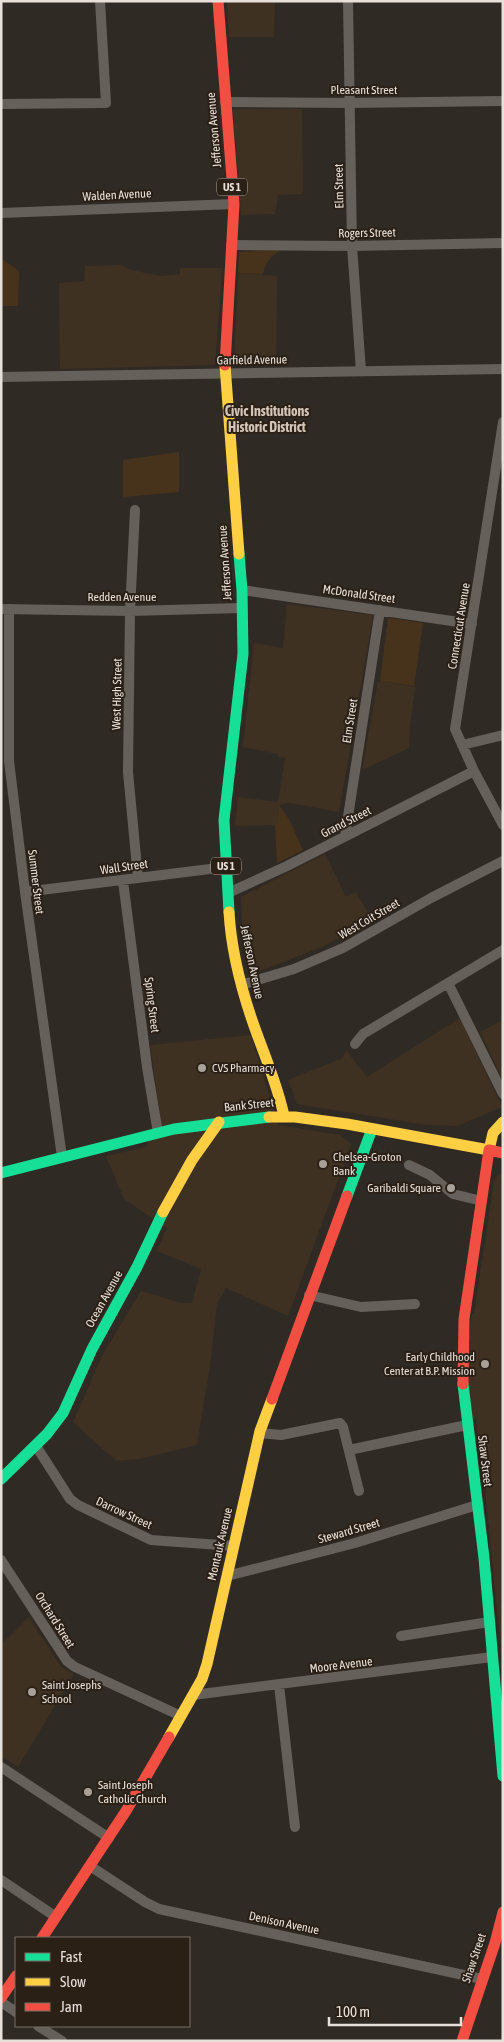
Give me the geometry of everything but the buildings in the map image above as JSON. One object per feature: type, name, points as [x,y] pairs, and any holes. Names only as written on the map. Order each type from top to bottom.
[{"type":"main road","name":"Jefferson Avenue","points":[[218,1],[234,204],[225,373],[242,590],[243,654],[224,820],[226,866],[230,926],[241,985],[251,1018],[280,1095],[284,1116]]},
{"type":"main road","name":"Bank Street","points":[[1,1173],[158,1133],[219,1122],[284,1116],[372,1129],[503,1153]]},
{"type":"main road","name":"Ocean Avenue","points":[[2,1476],[36,1446],[63,1413],[92,1349],[141,1259],[174,1190],[192,1160],[219,1122]]},
{"type":"main road","name":"Shaw Street","points":[[503,1122],[493,1133],[489,1150],[462,1338],[462,1377],[477,1505],[503,1776]]},
{"type":"main road","name":"Montauk Avenue","points":[[43,1937],[109,1838],[193,1695],[207,1664],[259,1433],[372,1129]]},
{"type":"main road","name":"Shaw Street","points":[[462,2041],[503,1912]]},
{"type":"main road","points":[[1,2000],[15,1978]]},
{"type":"street","points":[[1,104],[106,103],[100,1]]},
{"type":"street","name":"Elm Street","points":[[348,1],[352,246],[361,371]]},
{"type":"street","name":"Pleasant Street","points":[[225,102],[503,101]]},
{"type":"street","name":"Walden Avenue","points":[[1,213],[234,204]]},
{"type":"street","name":"Rogers Street","points":[[231,245],[352,246],[503,243]]},
{"type":"street","name":"Garfield Avenue","points":[[1,378],[503,369]]},
{"type":"street","name":"Connecticut Avenue","points":[[503,422],[455,729],[474,771],[503,825]]},
{"type":"street","name":"West High Street","points":[[134,510],[130,611],[128,772],[138,878]]},
{"type":"street","name":"McDonald Street","points":[[242,590],[472,624]]},
{"type":"street","name":"Redden Avenue","points":[[5,609],[130,611],[242,608]]},
{"type":"street","name":"Summer Street","points":[[5,609],[9,761],[24,892],[62,1157]]},
{"type":"street","name":"Elm Street","points":[[345,836],[380,610]]},
{"type":"street","points":[[462,745],[503,735]]},
{"type":"street","name":"Grand Street","points":[[228,893],[287,866],[474,771]]},
{"type":"street","name":"West Coit Street","points":[[241,985],[294,969],[343,948],[430,898],[503,860]]},
{"type":"street","name":"Wall Street","points":[[24,892],[226,866]]},
{"type":"street","name":"Spring Street","points":[[123,880],[147,1067],[158,1133]]},
{"type":"street","points":[[355,1044],[363,1034],[503,950]]},
{"type":"street","points":[[448,983],[503,1094]]},
{"type":"street","points":[[409,1166],[430,1175],[453,1194],[482,1201]]},
{"type":"street","points":[[310,1295],[361,1307],[415,1304]]},
{"type":"street","points":[[259,1433],[281,1434],[338,1423],[343,1427],[359,1491]]},
{"type":"street","points":[[349,1450],[467,1425]]},
{"type":"street","name":"Darrow Street","points":[[36,1446],[70,1499],[78,1505],[151,1540],[234,1546]]},
{"type":"street","name":"Steward Street","points":[[227,1576],[355,1543],[477,1505]]},
{"type":"street","name":"Orchard Street","points":[[1,1560],[67,1661],[74,1667],[181,1716]]},
{"type":"street","points":[[400,1636],[489,1622]]},
{"type":"street","name":"Moore Avenue","points":[[193,1695],[492,1658]]},
{"type":"street","points":[[279,1685],[295,1827]]},
{"type":"street","points":[[1,1767],[109,1838]]},
{"type":"street","name":"Denison Avenue","points":[[90,1866],[159,1909],[482,1979]]},
{"type":"street","points":[[1,1880],[56,1917]]},
{"type":"street","points":[[1,2000],[15,2011]]},
{"type":"street","points":[[40,2027],[62,2041]]},
{"type":"shaded area","points":[[227,1],[275,1],[274,37],[229,37]]},
{"type":"shaded area","points":[[233,109],[302,109],[303,194],[278,195],[275,214],[241,215]]},
{"type":"shaded area","points":[[281,250],[269,260],[263,274],[238,273],[239,252]]},
{"type":"shaded area","points":[[1,258],[19,271],[18,306],[1,306]]},
{"type":"shaded area","points":[[122,265],[130,270],[162,276],[180,274],[180,268],[222,268],[215,365],[60,369],[59,283],[84,281],[85,266]]},
{"type":"shaded area","points":[[238,273],[277,276],[276,364],[234,364]]},
{"type":"shaded area","points":[[179,452],[179,492],[123,497],[123,460]]},
{"type":"shaded area","points":[[287,604],[373,615],[339,812],[289,803],[279,805],[278,823],[275,825],[235,826],[238,797],[278,802],[285,758],[278,757],[278,754],[243,747],[254,643],[283,648]]},
{"type":"shaded area","points":[[388,618],[423,623],[414,686],[380,681]]},
{"type":"shaded area","points":[[378,681],[415,687],[409,748],[362,770]]},
{"type":"shaded area","points":[[279,805],[289,819],[303,850],[277,863],[275,825],[278,823]]},
{"type":"shaded area","points":[[325,854],[346,897],[356,892],[372,921],[322,947],[252,974],[242,924],[241,897]]},
{"type":"shaded area","points":[[460,1018],[502,1107],[457,1126],[427,1125],[297,1104],[288,1080],[343,1058],[346,1050],[367,1077]]},
{"type":"shaded area","points":[[503,1020],[503,1080],[480,1032]]},
{"type":"shaded area","points":[[251,1035],[278,1125],[340,1135],[351,1144],[288,1316],[226,1288],[217,1304],[210,1366],[197,1445],[139,1459],[116,1461],[73,1422],[103,1354],[141,1291],[181,1303],[192,1303],[201,1269],[157,1251],[167,1228],[124,1199],[106,1156],[145,1147],[161,1120],[150,1045]]},
{"type":"shaded area","points":[[503,1174],[503,1669],[484,1477],[476,1419],[472,1418],[468,1382],[469,1332],[472,1314],[474,1314],[494,1181],[497,1176]]},
{"type":"shaded area","name":"Saint Josephs School","points":[[29,1617],[61,1667],[74,1674],[18,1767],[1,1756],[1,1645]]},
{"type":"traffic: fast","points":[[229,912],[224,820],[243,654],[242,590],[239,554]]},
{"type":"traffic: fast","points":[[1,1173],[174,1129],[269,1117]]},
{"type":"traffic: fast","points":[[347,1196],[372,1129]]},
{"type":"traffic: fast","points":[[1,1479],[47,1434],[63,1413],[92,1349],[137,1267],[163,1212]]},
{"type":"traffic: fast","points":[[463,1384],[484,1558],[503,1776]]},
{"type":"traffic: slow","points":[[225,365],[239,554]]},
{"type":"traffic: slow","points":[[229,912],[234,952],[243,992],[284,1116]]},
{"type":"traffic: slow","points":[[269,1117],[295,1117],[347,1124],[489,1150],[493,1133],[503,1122]]},
{"type":"traffic: slow","points":[[163,1212],[192,1160],[219,1122]]},
{"type":"traffic: slow","points":[[169,1737],[202,1679],[207,1664],[260,1431],[272,1399]]},
{"type":"traffic: jam","points":[[218,1],[234,204],[225,365]]},
{"type":"traffic: jam","points":[[463,1384],[464,1319],[489,1150],[503,1153]]},
{"type":"traffic: jam","points":[[272,1399],[347,1196]]},
{"type":"traffic: jam","points":[[43,1937],[126,1811],[169,1737]]},
{"type":"traffic: jam","points":[[462,2041],[495,1943],[503,1912]]},
{"type":"traffic: jam","points":[[1,1998],[15,1977]]},
{"type":"place","name":"CVS Pharmacy","points":[[202,1068]]},
{"type":"place","name":"Chelsea-Groton Bank","points":[[323,1164]]},
{"type":"place","name":"Garibaldi Square","points":[[451,1188]]},
{"type":"place","name":"Early Childhood Center at B.P. Mission","points":[[485,1364]]},
{"type":"place","name":"Saint Josephs School","points":[[32,1692]]},
{"type":"place","name":"Saint Joseph Catholic Church","points":[[88,1792]]},
{"type":"district","name":"Civic Institutions Historic District","points":[[267,420]]}]
